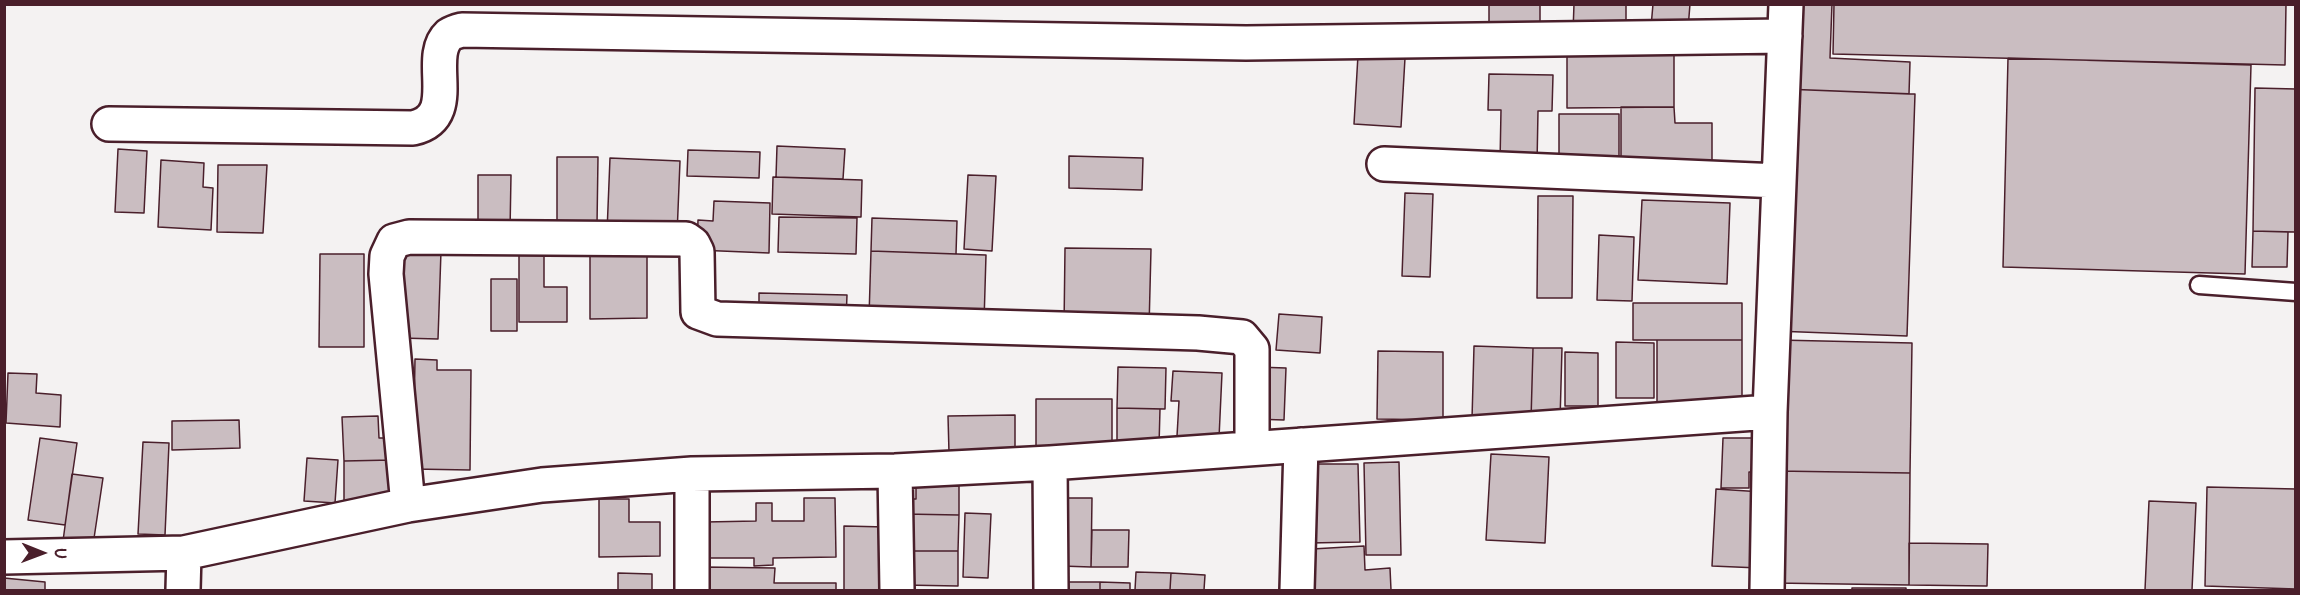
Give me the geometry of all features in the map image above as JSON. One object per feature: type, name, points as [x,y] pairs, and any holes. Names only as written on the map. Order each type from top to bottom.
[{"type":"street","points":[[109,124],[413,128],[424,125],[437,111],[442,47],[449,36],[462,30],[1246,43],[1785,20],[1770,412],[1767,591]]},
{"type":"street","points":[[1383,164],[1779,182]]},
{"type":"street","points":[[408,505],[386,274],[387,256],[394,241],[410,237],[686,239],[693,244],[697,252],[698,312],[717,319],[1198,333],[1242,337],[1252,349],[1252,448]]},
{"type":"street","points":[[4,557],[184,553],[408,505],[542,485],[692,474],[895,471],[1050,463],[1770,412]]},
{"type":"street","points":[[1297,591],[1301,445]]},
{"type":"street","points":[[1050,463],[1051,591]]},
{"type":"street","points":[[895,471],[897,591]]},
{"type":"street","points":[[692,474],[692,591]]},
{"type":"street","points":[[183,591],[184,553]]},
{"type":"lane","points":[[2199,285],[2295,292]]},
{"type":"building","points":[[1489,4],[1540,4],[1540,36],[1489,36]]},
{"type":"building","points":[[1574,4],[1626,4],[1626,34],[1573,32]]},
{"type":"building","points":[[1653,4],[1690,4],[1688,29],[1651,27]]},
{"type":"building","points":[[1787,4],[1832,4],[1830,58],[1910,62],[1909,94],[1784,89]]},
{"type":"building","points":[[1834,4],[2286,4],[2285,65],[1833,54]]},
{"type":"building","points":[[1358,55],[1405,58],[1401,127],[1354,124]]},
{"type":"building","points":[[1674,55],[1674,107],[1567,108],[1567,56]]},
{"type":"building","points":[[2008,58],[2251,65],[2245,274],[2003,267]]},
{"type":"building","points":[[1489,74],[1553,75],[1552,111],[1538,111],[1537,164],[1500,163],[1501,110],[1488,110]]},
{"type":"building","points":[[2255,88],[2296,89],[2295,232],[2253,231]]},
{"type":"building","points":[[1784,89],[1915,94],[1907,336],[1775,331]]},
{"type":"building","points":[[1621,107],[1674,107],[1675,123],[1712,123],[1712,171],[1621,171]]},
{"type":"building","points":[[1559,114],[1619,114],[1619,165],[1559,164]]},
{"type":"building","points":[[777,146],[845,149],[843,179],[776,177]]},
{"type":"building","points":[[118,149],[147,151],[144,213],[115,212]]},
{"type":"building","points":[[688,150],[760,152],[759,178],[687,176]]},
{"type":"building","points":[[1069,156],[1143,158],[1142,190],[1069,188]]},
{"type":"building","points":[[557,157],[598,157],[597,225],[557,224]]},
{"type":"building","points":[[610,158],[680,161],[677,235],[607,232]]},
{"type":"building","points":[[161,160],[204,163],[203,187],[213,188],[211,230],[158,227]]},
{"type":"building","points":[[218,165],[267,165],[263,233],[217,232]]},
{"type":"building","points":[[478,175],[511,175],[510,231],[478,231]]},
{"type":"building","points":[[968,175],[996,176],[992,251],[964,249]]},
{"type":"building","points":[[773,177],[862,180],[861,217],[772,214]]},
{"type":"building","points":[[1405,193],[1433,194],[1430,277],[1402,276]]},
{"type":"building","points":[[1538,196],[1573,196],[1572,298],[1537,298]]},
{"type":"building","points":[[1642,200],[1730,203],[1727,284],[1638,280]]},
{"type":"building","points":[[714,201],[770,203],[769,253],[697,250],[698,220],[713,221]]},
{"type":"building","points":[[779,217],[857,218],[856,254],[778,252]]},
{"type":"building","points":[[872,218],[957,221],[956,254],[871,251]]},
{"type":"building","points":[[2253,231],[2288,232],[2287,267],[2252,267]]},
{"type":"building","points":[[1599,235],[1634,237],[1632,301],[1597,300]]},
{"type":"building","points":[[1065,248],[1151,249],[1149,328],[1064,327]]},
{"type":"building","points":[[519,249],[544,249],[544,287],[567,287],[567,322],[519,322]]},
{"type":"building","points":[[402,250],[441,251],[438,339],[400,338]]},
{"type":"building","points":[[590,251],[647,251],[647,318],[590,319]]},
{"type":"building","points":[[871,251],[986,255],[984,322],[869,317]]},
{"type":"building","points":[[320,254],[364,254],[364,347],[319,347]]},
{"type":"building","points":[[491,279],[517,279],[517,331],[491,331]]},
{"type":"building","points":[[759,293],[847,295],[846,320],[759,318]]},
{"type":"building","points":[[1633,303],[1742,303],[1742,340],[1633,340]]},
{"type":"building","points":[[1279,314],[1322,317],[1320,353],[1276,350]]},
{"type":"building","points":[[1657,340],[1742,340],[1742,411],[1657,411]]},
{"type":"building","points":[[1778,340],[1912,343],[1910,473],[1776,471]]},
{"type":"building","points":[[1616,342],[1654,343],[1654,398],[1616,398]]},
{"type":"building","points":[[1474,346],[1533,348],[1531,420],[1472,419]]},
{"type":"building","points":[[1533,348],[1562,348],[1560,421],[1531,420]]},
{"type":"building","points":[[1378,351],[1443,352],[1443,420],[1377,419]]},
{"type":"building","points":[[1565,352],[1598,353],[1598,406],[1565,406]]},
{"type":"building","points":[[415,359],[437,360],[437,370],[471,370],[470,470],[413,469]]},
{"type":"building","points":[[1118,367],[1166,368],[1165,409],[1117,408]]},
{"type":"building","points":[[1256,367],[1286,368],[1284,420],[1253,419]]},
{"type":"building","points":[[1173,371],[1222,373],[1219,438],[1177,436],[1179,401],[1171,401]]},
{"type":"building","points":[[8,373],[37,374],[36,393],[61,395],[60,427],[6,423]]},
{"type":"building","points":[[1036,399],[1112,399],[1112,452],[1036,452]]},
{"type":"building","points":[[1117,408],[1160,409],[1159,446],[1117,446]]},
{"type":"building","points":[[1015,415],[1015,452],[949,453],[948,416]]},
{"type":"building","points":[[378,416],[379,438],[391,438],[392,460],[344,461],[342,417]]},
{"type":"building","points":[[239,420],[240,448],[172,450],[172,421]]},
{"type":"building","points":[[40,438],[77,443],[65,525],[28,520]]},
{"type":"building","points":[[1723,438],[1766,438],[1766,472],[1749,472],[1749,488],[1721,488]]},
{"type":"building","points":[[143,442],[169,443],[165,535],[138,534]]},
{"type":"building","points":[[1491,454],[1549,457],[1545,543],[1486,540]]},
{"type":"building","points":[[307,458],[338,460],[335,503],[304,501]]},
{"type":"building","points":[[392,460],[393,502],[344,502],[344,461]]},
{"type":"building","points":[[1399,462],[1401,555],[1366,555],[1364,463]]},
{"type":"building","points":[[1307,464],[1358,464],[1360,542],[1309,543]]},
{"type":"building","points":[[1776,471],[1910,473],[1909,585],[1774,583]]},
{"type":"building","points":[[72,474],[103,478],[93,545],[63,541]]},
{"type":"building","points":[[916,486],[959,486],[959,515],[904,514],[904,499],[916,499]]},
{"type":"building","points":[[2207,487],[2296,489],[2296,589],[2205,586]]},
{"type":"building","points":[[1716,489],[1763,492],[1759,568],[1712,566]]},
{"type":"building","points":[[804,498],[835,498],[836,557],[773,558],[773,565],[754,566],[754,558],[706,558],[705,522],[756,521],[756,503],[772,503],[772,521],[804,521]]},
{"type":"building","points":[[1062,498],[1092,498],[1091,567],[1061,566]]},
{"type":"building","points":[[599,499],[629,499],[629,522],[660,522],[660,556],[599,557]]},
{"type":"building","points":[[2149,501],[2196,503],[2192,590],[2145,590]]},
{"type":"building","points":[[965,513],[991,514],[988,578],[963,577]]},
{"type":"building","points":[[904,514],[959,515],[958,551],[903,551]]},
{"type":"building","points":[[844,526],[886,527],[886,590],[844,590]]},
{"type":"building","points":[[1092,530],[1129,530],[1128,567],[1091,567]]},
{"type":"building","points":[[1909,543],[1988,544],[1987,586],[1909,585]]},
{"type":"building","points":[[1364,546],[1365,570],[1390,568],[1391,590],[1314,590],[1312,549]]},
{"type":"building","points":[[903,551],[958,551],[958,586],[903,585]]},
{"type":"building","points":[[704,567],[775,568],[774,583],[836,583],[836,590],[703,590]]},
{"type":"building","points":[[1136,572],[1171,573],[1170,590],[1135,590]]},
{"type":"building","points":[[618,573],[652,574],[652,590],[618,590]]},
{"type":"building","points":[[1171,573],[1205,575],[1204,590],[1170,590]]},
{"type":"building","points":[[4,578],[45,582],[45,590],[4,590]]},
{"type":"building","points":[[1065,582],[1100,582],[1100,590],[1065,590]]},
{"type":"building","points":[[1100,582],[1130,583],[1130,590],[1100,590]]},
{"type":"building","points":[[1852,588],[1906,588],[1906,590],[1852,590]]}]
